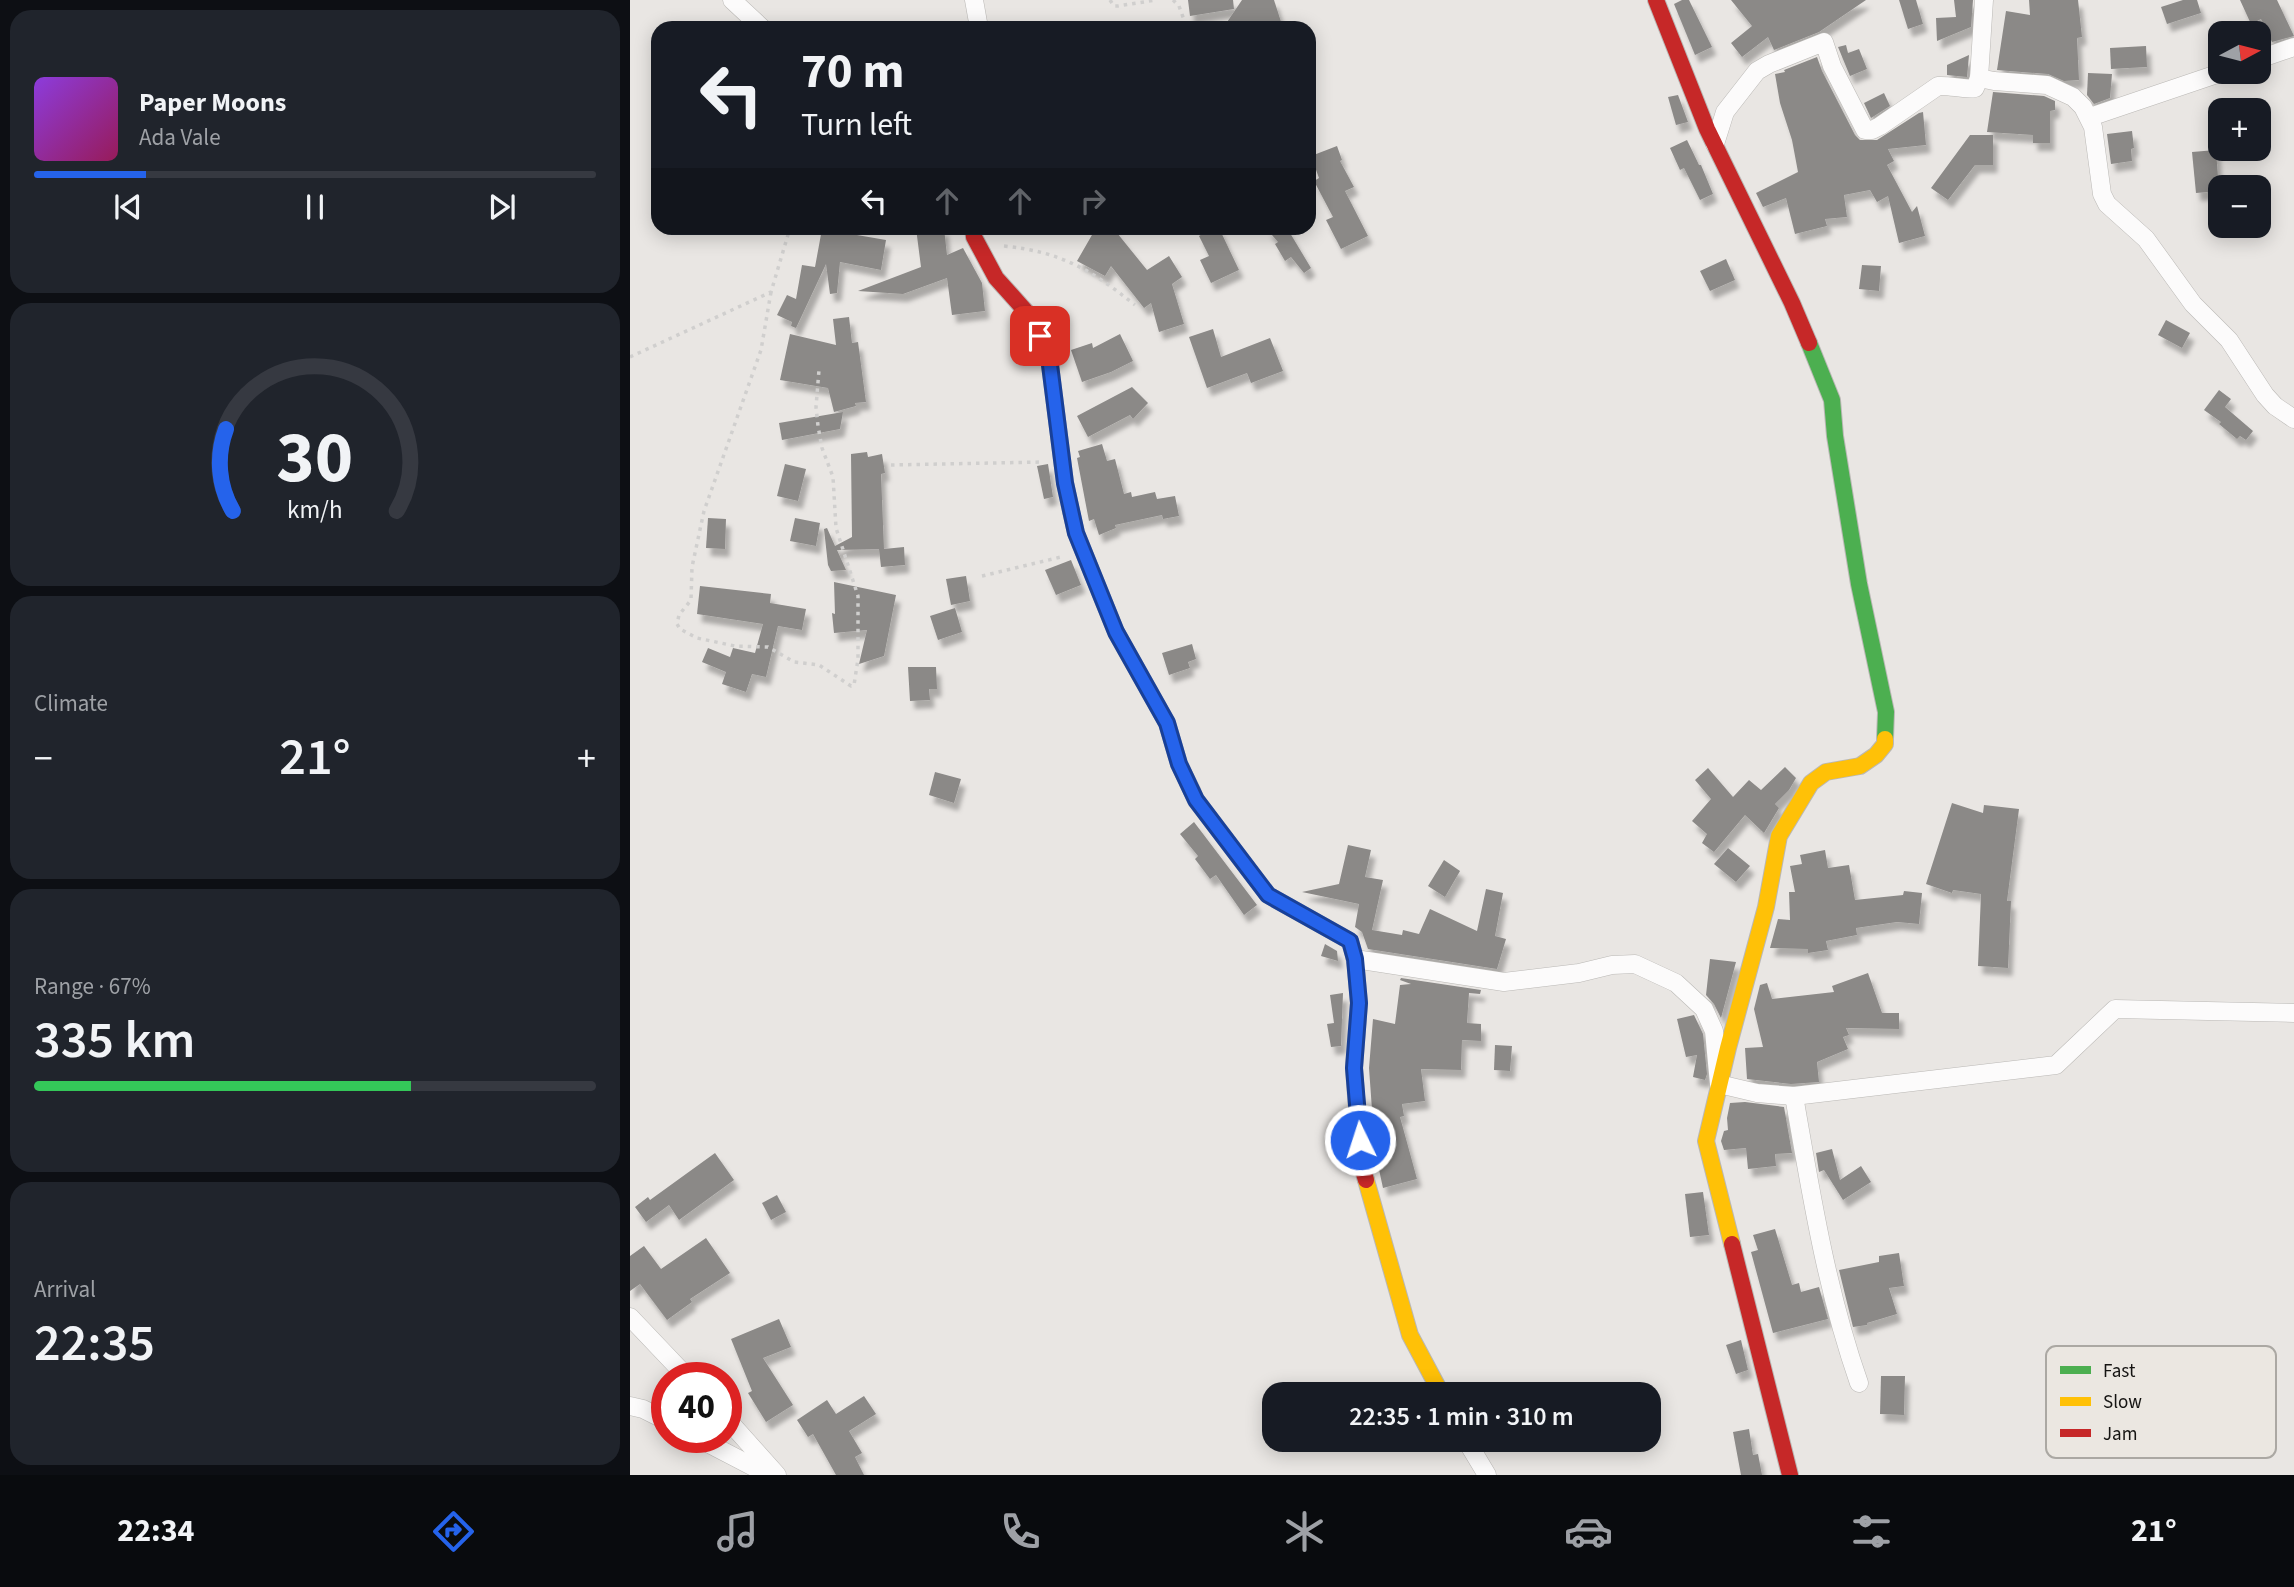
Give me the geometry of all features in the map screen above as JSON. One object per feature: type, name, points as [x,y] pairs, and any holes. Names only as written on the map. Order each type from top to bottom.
[{"type":"street","points":[[732,0],[754,21]]},
{"type":"street","points":[[974,0],[978,21]]},
{"type":"street","points":[[1656,0],[1715,144],[1792,303],[1832,400],[1835,436],[1859,584],[1886,720],[1885,744],[1876,755],[1860,766],[1826,772],[1811,783],[1779,836],[1766,907],[1706,1140],[1790,1475]]},
{"type":"street","points":[[1715,144],[1725,112],[1757,71],[1824,42],[1832,66],[1865,130],[1880,126],[1938,86],[1975,88],[1979,78],[1984,0]]},
{"type":"street","points":[[2272,55],[2294,47]]},
{"type":"street","points":[[2090,117],[2208,77]]},
{"type":"street","points":[[1979,78],[2047,85],[2073,97],[2083,107],[2090,117],[2102,194],[2107,204],[2146,239],[2193,304],[2230,340],[2270,400],[2285,415],[2294,419]]},
{"type":"street","points":[[975,235],[996,278],[1030,316],[1049,357],[1062,461],[1076,533],[1116,632],[1167,723],[1179,764],[1196,800],[1268,895],[1350,941],[1355,959],[1359,1003],[1354,1068],[1362,1164],[1410,1335],[1435,1382]]},
{"type":"street","points":[[1355,959],[1504,982],[1579,973],[1612,965],[1635,964],[1676,983],[1704,1009],[1714,1031],[1719,1084]]},
{"type":"street","points":[[1719,1084],[1757,1093],[1794,1096],[2056,1065],[2115,1009],[2294,1013]]},
{"type":"street","points":[[1794,1096],[1816,1226],[1834,1304],[1858,1383]]},
{"type":"street","points":[[630,1317],[673,1362]]},
{"type":"street","points":[[630,1406],[651,1413]]},
{"type":"street","points":[[742,1436],[777,1475]]},
{"type":"street","points":[[1473,1452],[1487,1475]]},
{"type":"street","points":[[727,1453],[769,1475]]},
{"type":"path","points":[[1110,0],[1114,6],[1156,0]]},
{"type":"path","points":[[1173,0],[1179,6],[1184,21]]},
{"type":"path","points":[[788,235],[771,292],[761,350],[704,511],[692,567],[691,600],[679,615],[677,624],[687,634],[696,638],[735,646],[768,648],[793,662],[819,665],[851,686],[854,685],[858,659],[858,596],[838,538],[833,477],[822,448],[818,426],[816,407],[819,370]]},
{"type":"path","points":[[975,235],[1059,257],[1086,269],[1135,305]]},
{"type":"path","points":[[630,357],[771,292]]},
{"type":"path","points":[[891,465],[1062,461]]},
{"type":"path","points":[[982,576],[1084,552]]},
{"type":"building","points":[[1188,0],[1233,0],[1234,9],[1190,16]]},
{"type":"building","points":[[1242,0],[1274,0],[1281,21],[1228,21]]},
{"type":"building","points":[[1689,0],[1712,47],[1695,55],[1674,4]]},
{"type":"building","points":[[1731,0],[1866,0],[1819,32],[1774,50],[1768,37],[1742,57],[1731,43],[1752,26]]},
{"type":"building","points":[[1899,0],[1916,0],[1923,24],[1908,29]]},
{"type":"building","points":[[1954,0],[1973,0],[1971,27],[1937,41],[1936,18],[1956,17]]},
{"type":"building","points":[[2029,0],[2078,0],[2082,37],[2077,38],[2079,80],[2064,81],[2048,74],[1997,70],[2006,11],[2030,15]]},
{"type":"building","points":[[2183,0],[2197,0],[2201,13],[2167,24],[2161,7]]},
{"type":"building","points":[[2240,0],[2277,0],[2294,36],[2272,42],[2272,21],[2250,21]]},
{"type":"building","points":[[1846,45],[1848,53],[1859,49],[1867,69],[1850,76],[1838,47]]},
{"type":"building","points":[[2146,46],[2147,67],[2111,69],[2110,48]]},
{"type":"building","points":[[1969,55],[1967,77],[1947,75],[1947,65]]},
{"type":"building","points":[[1817,57],[1855,135],[1860,140],[1877,140],[1923,112],[1926,145],[1888,149],[1894,161],[1887,165],[1912,212],[1917,206],[1925,236],[1899,243],[1888,196],[1877,202],[1870,190],[1844,195],[1847,217],[1825,219],[1827,226],[1795,234],[1786,198],[1763,207],[1756,193],[1798,172],[1775,74]]},
{"type":"building","points":[[2088,73],[2112,74],[2110,98],[2094,104],[2087,95]]},
{"type":"building","points":[[1993,92],[2044,96],[2055,101],[2055,110],[2050,111],[2050,143],[2033,143],[2033,135],[1987,132]]},
{"type":"building","points":[[1884,93],[1890,106],[1871,118],[1864,103]]},
{"type":"building","points":[[1678,95],[1688,122],[1676,125],[1668,97]]},
{"type":"building","points":[[2132,131],[2132,161],[2111,164],[2107,134]]},
{"type":"building","points":[[1970,135],[1993,135],[1993,165],[1975,165],[1948,200],[1931,188]]},
{"type":"building","points":[[1687,140],[1713,194],[1700,200],[1684,168],[1680,170],[1670,148]]},
{"type":"building","points":[[1337,146],[1342,160],[1340,161],[1354,187],[1345,191],[1368,236],[1341,249],[1326,220],[1333,217],[1316,185],[1319,178],[1316,154]]},
{"type":"building","points":[[2208,151],[2208,161],[2217,161],[2218,175],[2208,175],[2208,192],[2196,193],[2192,152]]},
{"type":"building","points":[[821,235],[857,235],[886,240],[881,270],[840,262],[837,293],[830,294],[826,264],[796,328],[791,326],[792,322],[777,315],[787,295],[796,299],[802,265],[815,267]]},
{"type":"building","points":[[917,235],[945,235],[947,255],[963,248],[982,283],[985,311],[952,315],[947,278],[903,294],[858,291],[921,267]]},
{"type":"building","points":[[1092,235],[1119,235],[1147,270],[1169,256],[1182,277],[1172,284],[1184,324],[1159,332],[1151,303],[1144,308],[1111,266],[1105,276],[1077,261]]},
{"type":"building","points":[[1222,235],[1239,270],[1211,283],[1200,260],[1209,256],[1199,236]]},
{"type":"building","points":[[1272,235],[1291,235],[1311,268],[1304,273],[1291,257],[1285,261],[1275,244],[1278,242]]},
{"type":"building","points":[[1726,259],[1735,280],[1710,291],[1700,271]]},
{"type":"building","points":[[1862,265],[1881,266],[1879,291],[1859,289]]},
{"type":"building","points":[[849,317],[852,343],[858,342],[866,402],[855,403],[856,406],[834,412],[828,388],[780,380],[790,334],[836,345],[833,319]]},
{"type":"building","points":[[2166,320],[2190,333],[2182,348],[2158,335]]},
{"type":"building","points":[[1213,329],[1221,357],[1270,338],[1283,371],[1251,383],[1247,373],[1207,388],[1189,337]]},
{"type":"building","points":[[1120,334],[1133,361],[1082,382],[1071,350],[1092,343],[1093,348]]},
{"type":"building","points":[[1132,387],[1148,403],[1133,419],[1130,415],[1088,437],[1077,416]]},
{"type":"building","points":[[2219,390],[2231,399],[2225,407],[2253,431],[2246,440],[2240,436],[2237,439],[2219,424],[2221,422],[2204,410]]},
{"type":"building","points":[[843,412],[840,429],[782,440],[779,423]]},
{"type":"building","points":[[1102,444],[1107,461],[1115,459],[1124,494],[1131,492],[1132,497],[1155,492],[1157,499],[1175,496],[1179,516],[1163,519],[1162,515],[1115,525],[1116,528],[1099,535],[1094,519],[1089,521],[1077,458],[1080,457],[1078,451]]},
{"type":"building","points":[[867,452],[868,457],[882,454],[885,473],[881,474],[884,549],[904,547],[905,565],[881,567],[879,549],[837,550],[846,570],[831,571],[824,529],[827,528],[835,546],[852,537],[851,454]]},
{"type":"building","points":[[785,464],[806,469],[798,501],[777,496]]},
{"type":"building","points":[[1048,464],[1053,497],[1044,499],[1037,466]]},
{"type":"building","points":[[708,518],[726,519],[725,549],[706,548]]},
{"type":"building","points":[[795,518],[820,523],[816,546],[790,541]]},
{"type":"building","points":[[1071,560],[1081,585],[1056,595],[1045,570]]},
{"type":"building","points":[[966,576],[970,601],[951,605],[946,579]]},
{"type":"building","points":[[834,582],[896,595],[884,656],[859,664],[867,630],[834,633]]},
{"type":"building","points":[[700,586],[771,594],[770,603],[806,609],[802,630],[778,626],[766,677],[752,674],[746,692],[722,684],[726,672],[702,662],[708,648],[730,657],[733,648],[755,653],[763,624],[697,614]]},
{"type":"building","points":[[955,608],[962,632],[938,640],[930,616]]},
{"type":"building","points":[[1192,644],[1196,659],[1188,662],[1190,668],[1169,675],[1162,653]]},
{"type":"building","points":[[908,667],[936,667],[937,689],[929,689],[930,700],[910,701]]},
{"type":"building","points":[[1785,767],[1796,778],[1775,804],[1779,808],[1764,833],[1745,815],[1714,852],[1702,843],[1707,834],[1692,821],[1711,799],[1695,780],[1708,768],[1733,797],[1749,780],[1761,790]]},
{"type":"building","points":[[935,772],[961,779],[954,803],[929,795]]},
{"type":"building","points":[[1952,803],[1983,813],[1984,805],[2019,809],[2007,901],[2011,901],[2008,968],[1978,966],[1981,894],[1953,890],[1952,893],[1926,884]]},
{"type":"building","points":[[1194,822],[1257,905],[1244,915],[1216,875],[1210,879],[1195,859],[1198,856],[1180,834]]},
{"type":"building","points":[[1348,845],[1371,850],[1365,877],[1383,880],[1372,930],[1402,935],[1403,930],[1419,934],[1430,909],[1477,931],[1486,889],[1503,893],[1495,936],[1506,939],[1497,969],[1368,949],[1362,932],[1355,927],[1359,904],[1302,892],[1339,884]]},
{"type":"building","points":[[1728,848],[1750,866],[1736,882],[1714,864]]},
{"type":"building","points":[[1825,850],[1828,868],[1849,865],[1855,900],[1903,895],[1904,891],[1922,893],[1919,924],[1897,922],[1856,928],[1857,935],[1826,941],[1828,950],[1808,953],[1808,949],[1770,948],[1778,919],[1790,920],[1789,892],[1795,892],[1790,866],[1802,864],[1800,855]]},
{"type":"building","points":[[1444,860],[1460,871],[1445,897],[1428,886]]},
{"type":"building","points":[[1325,944],[1337,951],[1338,961],[1321,956]]},
{"type":"building","points":[[1710,959],[1736,962],[1721,1018],[1706,995]]},
{"type":"building","points":[[1868,973],[1882,1013],[1899,1013],[1899,1029],[1846,1028],[1849,1035],[1843,1037],[1848,1049],[1817,1062],[1819,1082],[1791,1084],[1747,1079],[1745,1048],[1763,1047],[1754,1009],[1760,985],[1767,983],[1772,999],[1834,992],[1832,986]]},
{"type":"building","points":[[1401,978],[1481,990],[1480,994],[1469,993],[1467,1023],[1481,1024],[1481,1041],[1462,1040],[1461,1070],[1421,1069],[1425,1101],[1402,1104],[1404,1116],[1400,1117],[1417,1179],[1383,1188],[1375,1151],[1369,1068],[1373,1019],[1395,1024],[1400,985],[1411,984],[1400,980]]},
{"type":"building","points":[[1343,993],[1341,1046],[1331,1047],[1327,1024],[1334,1023],[1330,995]]},
{"type":"building","points":[[1694,1015],[1703,1034],[1707,1074],[1705,1080],[1693,1077],[1697,1055],[1686,1057],[1677,1019]]},
{"type":"building","points":[[1495,1045],[1512,1046],[1510,1071],[1494,1070]]},
{"type":"building","points":[[1745,1102],[1784,1107],[1792,1153],[1775,1154],[1776,1166],[1748,1169],[1746,1148],[1724,1150],[1721,1141],[1724,1131],[1728,1130],[1730,1103]]},
{"type":"building","points":[[1832,1149],[1840,1180],[1861,1166],[1871,1182],[1843,1200],[1824,1170],[1819,1172],[1816,1153]]},
{"type":"building","points":[[715,1153],[734,1180],[679,1220],[669,1205],[646,1222],[635,1207],[648,1197],[650,1200]]},
{"type":"building","points":[[1703,1192],[1709,1235],[1690,1237],[1685,1194]]},
{"type":"building","points":[[777,1195],[786,1212],[771,1220],[762,1203]]},
{"type":"building","points":[[1775,1229],[1792,1285],[1799,1283],[1801,1292],[1819,1287],[1828,1319],[1773,1333],[1751,1252],[1758,1250],[1753,1235]]},
{"type":"building","points":[[706,1238],[730,1273],[690,1299],[692,1302],[667,1320],[640,1284],[630,1291],[630,1256],[644,1246],[661,1269]]},
{"type":"building","points":[[1899,1253],[1904,1286],[1889,1288],[1897,1314],[1853,1327],[1839,1270],[1879,1262],[1879,1256]]},
{"type":"building","points":[[779,1319],[791,1347],[763,1358],[793,1405],[766,1422],[748,1393],[752,1391],[731,1339]]},
{"type":"building","points":[[1741,1340],[1748,1370],[1736,1374],[1726,1345]]},
{"type":"building","points":[[1881,1376],[1905,1376],[1904,1415],[1880,1414]]},
{"type":"building","points":[[864,1396],[876,1414],[849,1431],[862,1453],[855,1457],[864,1475],[836,1475],[813,1434],[808,1437],[797,1420],[827,1400],[836,1414]]},
{"type":"building","points":[[1749,1429],[1753,1455],[1758,1454],[1762,1475],[1741,1475],[1733,1432]]},
{"type":"traffic: fast","points":[[1809,343],[1832,400],[1835,436],[1859,584],[1886,712],[1885,739]]},
{"type":"traffic: slow","points":[[1071,511],[1076,533],[1116,632],[1167,723],[1179,764],[1192,791]]},
{"type":"traffic: slow","points":[[1732,1244],[1706,1141],[1766,907],[1779,836],[1811,783],[1826,772],[1860,766],[1876,755],[1885,744],[1885,739]]},
{"type":"traffic: slow","points":[[1366,1180],[1410,1335],[1435,1382]]},
{"type":"traffic: jam","points":[[1656,0],[1707,129],[1809,343]]},
{"type":"traffic: jam","points":[[974,235],[996,278],[1030,316],[1049,357],[1071,511]]},
{"type":"traffic: jam","points":[[1192,791],[1268,895],[1350,941],[1355,959],[1359,1003],[1354,1068],[1361,1164],[1366,1180]]},
{"type":"traffic: jam","points":[[1732,1244],[1790,1475]]},
{"type":"route","points":[[1040,336],[1049,357],[1065,483],[1076,533],[1116,632],[1167,723],[1179,764],[1196,800],[1268,895],[1350,941],[1355,959],[1359,1003],[1354,1068],[1360,1140]]}]
